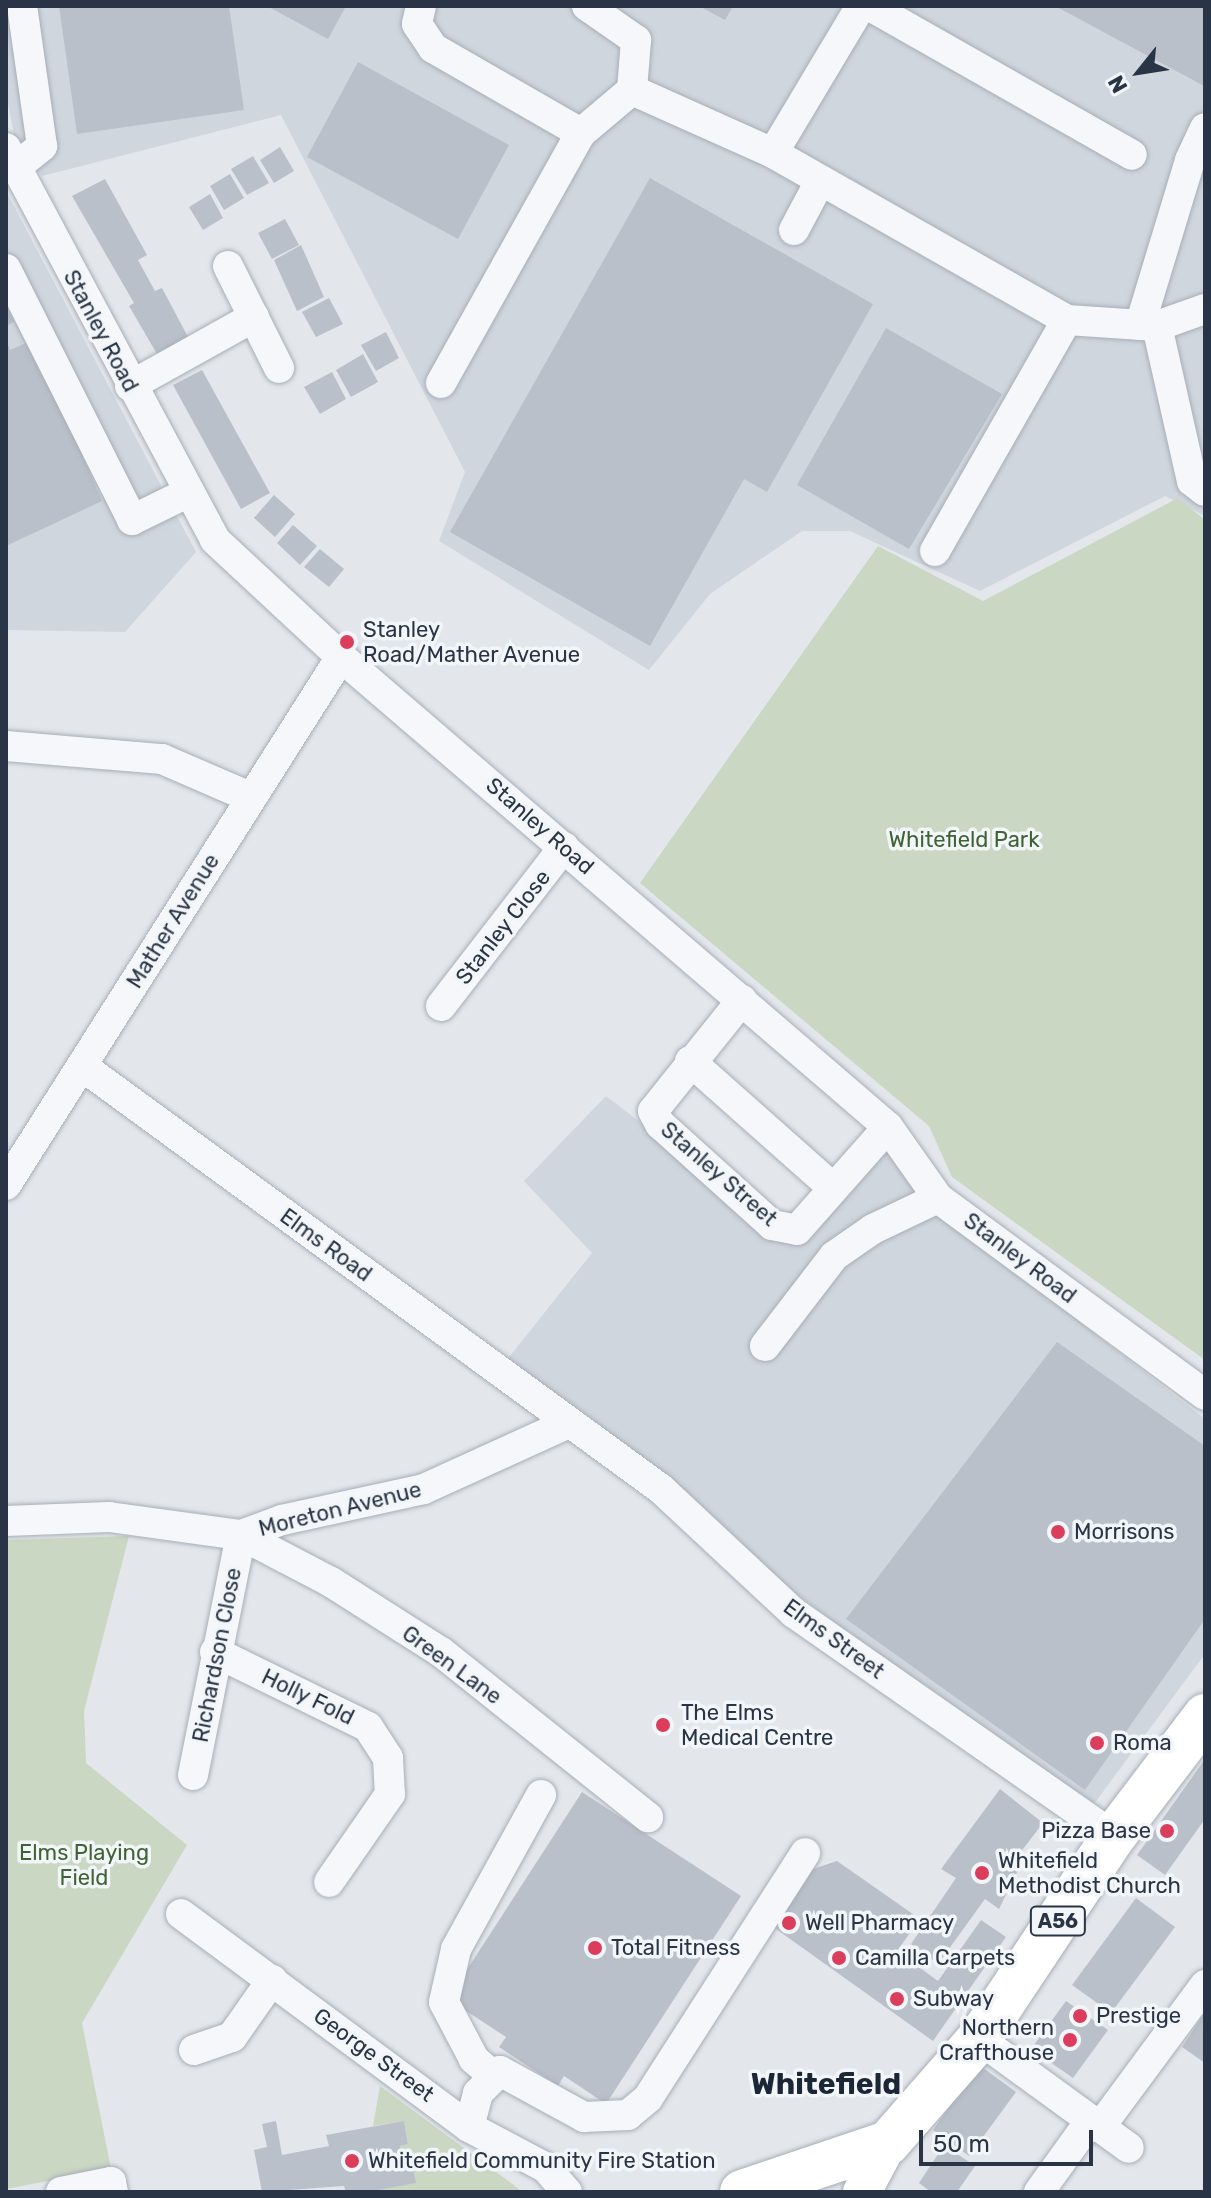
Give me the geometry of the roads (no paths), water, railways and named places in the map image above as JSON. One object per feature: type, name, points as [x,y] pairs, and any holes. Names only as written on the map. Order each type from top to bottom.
[{"type":"highway","name":"A56","points":[[761,2190],[888,2143],[979,2039],[1114,1836],[1205,1716]]},
{"type":"main road","points":[[862,2192],[888,2143]]},
{"type":"street","points":[[10,158],[42,146],[22,6]]},
{"type":"street","points":[[421,6],[417,24],[433,48],[581,133]]},
{"type":"street","points":[[441,383],[581,133],[632,90],[636,40],[587,6]]},
{"type":"street","points":[[773,153],[861,6]]},
{"type":"street","points":[[870,6],[1132,155]]},
{"type":"street","points":[[632,90],[773,153],[1067,320],[1148,325],[1205,309]]},
{"type":"street","points":[[1205,128],[1190,160],[1148,325],[1192,481],[1205,491]]},
{"type":"street","name":"Stanley Road","points":[[10,158],[17,200],[130,386],[185,494],[215,540],[341,657],[888,1127],[938,1198],[1205,1395]]},
{"type":"street","points":[[794,230],[820,181]]},
{"type":"street","points":[[228,266],[279,368]]},
{"type":"street","points":[[6,269],[132,520],[185,494]]},
{"type":"street","points":[[130,386],[254,317]]},
{"type":"street","points":[[935,551],[1067,320]]},
{"type":"street","name":"Mather Avenue","points":[[6,1185],[341,657]]},
{"type":"street","points":[[6,746],[162,759],[250,797]]},
{"type":"street","name":"Stanley Close","points":[[441,1006],[564,847]]},
{"type":"street","name":"Stanley Street","points":[[742,1000],[655,1103],[655,1117],[772,1225],[797,1230],[888,1127]]},
{"type":"street","points":[[690,1061],[833,1188]]},
{"type":"street","name":"Elms Road","points":[[82,1066],[569,1423]]},
{"type":"street","points":[[765,1346],[834,1256],[873,1229],[938,1198]]},
{"type":"street","name":"Moreton Avenue","points":[[241,1535],[282,1520],[424,1489],[569,1423]]},
{"type":"street","name":"Elms Street","points":[[569,1423],[661,1489],[794,1613],[1114,1836]]},
{"type":"street","points":[[6,1521],[109,1517],[241,1535]]},
{"type":"street","name":"Richardson Close","points":[[193,1775],[215,1652],[241,1535]]},
{"type":"street","name":"Green Lane","points":[[241,1535],[331,1582],[441,1652],[648,1817]]},
{"type":"street","name":"Holly Fold","points":[[215,1652],[368,1727],[388,1758],[390,1794],[329,1882]]},
{"type":"street","points":[[541,1795],[456,1949],[444,2002],[474,2059],[491,2074],[508,2072],[584,2117],[628,2115],[648,2098],[805,1853]]},
{"type":"street","name":"George Street","points":[[181,1914],[469,2127],[546,2168],[567,2192]]},
{"type":"street","points":[[194,2050],[232,2037],[272,1980]]},
{"type":"street","points":[[1039,2192],[1205,1985]]},
{"type":"street","points":[[979,2039],[1129,2148]]},
{"type":"street","points":[[469,2127],[478,2093],[491,2074]]},
{"type":"street","points":[[61,2192],[111,2182],[113,2192]]},
{"type":"place","name":"Stanley Road/Mather Avenue","points":[[347,642]]},
{"type":"place","name":"Morrisons","points":[[1058,1532]]},
{"type":"place","name":"The Elms Medical Centre","points":[[663,1725]]},
{"type":"place","name":"Roma","points":[[1097,1743]]},
{"type":"place","name":"Pizza Base","points":[[1167,1831]]},
{"type":"place","name":"Whitefield Methodist Church","points":[[982,1873]]},
{"type":"place","name":"Well Pharmacy","points":[[789,1923]]},
{"type":"place","name":"Total Fitness","points":[[595,1948]]},
{"type":"place","name":"Camilla Carpets","points":[[839,1958]]},
{"type":"place","name":"Subway","points":[[897,1999]]},
{"type":"place","name":"Prestige","points":[[1080,2016]]},
{"type":"place","name":"Northern Crafthouse","points":[[1070,2040]]},
{"type":"place","name":"Whitefield Community Fire Station","points":[[352,2161]]},
{"type":"district","name":"Whitefield","points":[[826,2084]]},
{"type":"park label","name":"Whitefield Park","points":[[964,840]]},
{"type":"park label","name":"Elms Playing Field","points":[[84,1864]]}]
